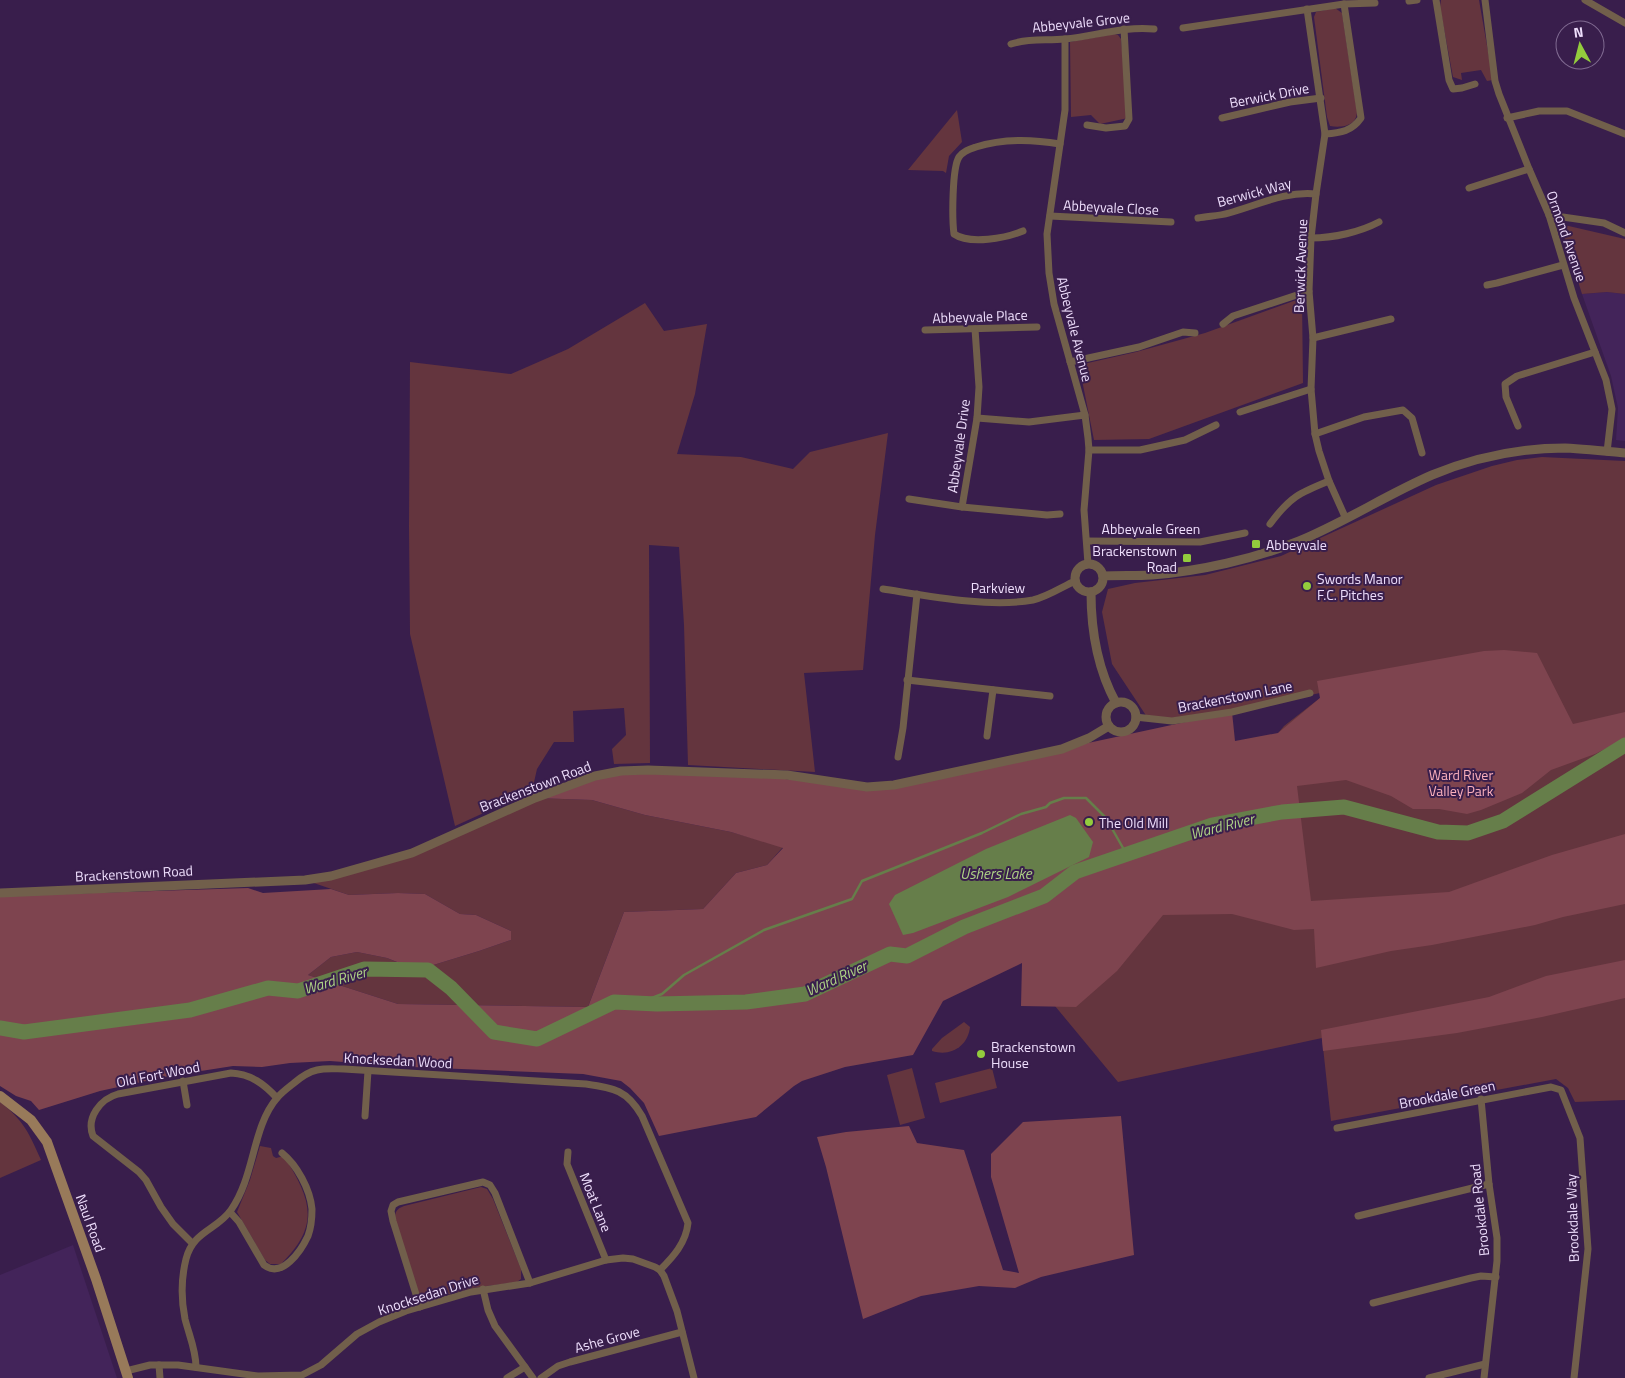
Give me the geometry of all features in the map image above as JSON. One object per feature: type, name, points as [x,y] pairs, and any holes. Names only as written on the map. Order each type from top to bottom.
[{"type":"main road","name":"Naul Road","points":[[0,1096],[31,1120],[47,1142],[96,1279],[127,1374]]},
{"type":"street","points":[[1436,0],[1449,80],[1453,88],[1462,88],[1475,84]]},
{"type":"street","name":"Ormond Avenue","points":[[1485,0],[1495,80],[1528,169],[1550,216],[1563,265],[1606,380],[1612,409],[1607,452]]},
{"type":"street","points":[[1585,0],[1625,23]]},
{"type":"street","points":[[1183,28],[1344,4],[1375,3]]},
{"type":"street","points":[[1325,134],[1341,133],[1355,126],[1361,118],[1344,4]]},
{"type":"street","name":"Berwick Avenue","points":[[1307,9],[1325,134],[1316,194],[1309,291],[1313,338],[1312,389],[1315,434],[1329,482],[1346,519]]},
{"type":"street","points":[[1087,125],[1106,128],[1125,126],[1129,119],[1124,29]]},
{"type":"street","name":"Abbeyvale Grove","points":[[1011,44],[1022,40],[1065,39],[1124,29],[1154,29]]},
{"type":"street","name":"Abbeyvale Avenue","points":[[1065,39],[1065,110],[1047,234],[1049,273],[1054,304],[1085,415],[1089,450],[1084,510],[1088,564]]},
{"type":"street","name":"Berwick Drive","points":[[1222,118],[1290,102],[1320,98]]},
{"type":"street","points":[[1508,118],[1539,111],[1567,111],[1625,134]]},
{"type":"street","points":[[1023,231],[1011,236],[979,239],[960,238],[954,234],[956,165],[960,155],[986,144],[1015,139],[1038,140],[1060,144]]},
{"type":"street","points":[[1469,188],[1528,169]]},
{"type":"street","name":"Berwick Way","points":[[1198,218],[1228,214],[1273,198],[1301,193],[1316,194]]},
{"type":"street","name":"Abbeyvale Close","points":[[1050,216],[1171,222]]},
{"type":"street","points":[[1550,216],[1604,223],[1625,233]]},
{"type":"street","points":[[1312,238],[1366,229],[1379,222]]},
{"type":"street","points":[[1487,285],[1563,265]]},
{"type":"street","points":[[1223,324],[1233,316],[1309,291]]},
{"type":"street","points":[[1313,338],[1391,319]]},
{"type":"street","name":"Abbeyvale Place","points":[[925,330],[1037,327]]},
{"type":"street","name":"Abbeyvale Drive","points":[[962,507],[977,418],[979,387],[975,329]]},
{"type":"street","points":[[1070,362],[1139,347],[1183,332],[1195,333]]},
{"type":"street","points":[[1518,426],[1506,397],[1505,384],[1517,376],[1595,352]]},
{"type":"street","points":[[1240,412],[1312,389]]},
{"type":"street","points":[[1315,434],[1364,418],[1402,410],[1412,418],[1422,453]]},
{"type":"street","points":[[977,418],[1030,422],[1085,415]]},
{"type":"street","points":[[1089,450],[1140,450],[1185,440],[1216,425]]},
{"type":"street","points":[[1102,576],[1151,575],[1188,570],[1226,563],[1298,541],[1431,476],[1473,460],[1502,454],[1566,448],[1625,453]]},
{"type":"street","points":[[1270,524],[1288,501],[1306,490],[1329,482]]},
{"type":"street","points":[[909,498],[962,507],[1047,515],[1060,514]]},
{"type":"street","name":"Abbeyvale Green","points":[[1087,541],[1200,542],[1245,533]]},
{"type":"street","points":[[1088,564],[1099,569],[1102,576],[1098,588],[1091,592],[1086,592],[1079,588],[1075,581],[1079,568],[1088,564]]},
{"type":"street","name":"Parkview","points":[[883,589],[1005,602],[1035,600],[1075,581]]},
{"type":"street","points":[[1091,592],[1093,631],[1103,670],[1116,703]]},
{"type":"street","points":[[898,758],[903,728],[917,594]]},
{"type":"street","points":[[907,680],[1050,696]]},
{"type":"street","points":[[987,736],[994,690]]},
{"type":"street","name":"Brackenstown Lane","points":[[1135,718],[1172,721],[1232,712],[1310,693]]},
{"type":"street","points":[[1120,702],[1133,708],[1135,718],[1133,725],[1127,730],[1117,731],[1109,726],[1106,713],[1116,703],[1120,702]]},
{"type":"street","name":"Brackenstown Road","points":[[0,893],[305,880],[349,871],[412,853],[535,798],[595,776],[621,771],[648,770],[787,775],[867,787],[894,784],[1062,749],[1089,738],[1109,726]]},
{"type":"street","name":"Knocksedan Wood","points":[[192,1243],[230,1212],[243,1189],[260,1131],[277,1098],[308,1072],[328,1069],[368,1071],[586,1084],[610,1088],[624,1093],[636,1105],[642,1116],[688,1223],[687,1231],[678,1249],[660,1270]]},
{"type":"street","points":[[365,1116],[368,1071]]},
{"type":"street","name":"Old Fort Wood","points":[[192,1243],[173,1224],[139,1172],[93,1136],[90,1126],[99,1106],[111,1096],[231,1073],[249,1076],[277,1098]]},
{"type":"street","points":[[183,1081],[186,1105]]},
{"type":"street","name":"Brookdale Green","points":[[1337,1128],[1551,1087],[1561,1090]]},
{"type":"street","name":"Brookdale Way","points":[[1561,1090],[1580,1138],[1588,1249],[1574,1378]]},
{"type":"street","name":"Brookdale Road","points":[[1481,1099],[1489,1184],[1497,1238],[1496,1277],[1484,1378]]},
{"type":"street","name":"Moat Lane","points":[[568,1152],[568,1164],[606,1260]]},
{"type":"street","points":[[230,1212],[239,1222],[268,1268],[282,1268],[298,1252],[308,1235],[312,1208],[307,1189],[291,1160],[282,1153]]},
{"type":"street","points":[[420,1307],[392,1221],[391,1211],[393,1205],[398,1202],[483,1182],[490,1185],[495,1193],[530,1283]]},
{"type":"street","points":[[1358,1216],[1489,1184]]},
{"type":"street","points":[[192,1243],[186,1258],[182,1292],[186,1320],[195,1349],[196,1367]]},
{"type":"street","name":"Knocksedan Drive","points":[[127,1374],[150,1366],[159,1366],[196,1367],[248,1376],[310,1375],[357,1334],[379,1322],[420,1307],[482,1289],[530,1283],[606,1260],[633,1259],[660,1270]]},
{"type":"street","points":[[660,1270],[667,1284],[694,1378]]},
{"type":"street","points":[[1373,1303],[1480,1276],[1496,1277]]},
{"type":"street","points":[[482,1289],[495,1326],[533,1378]]},
{"type":"street","name":"Ashe Grove","points":[[541,1378],[558,1366],[570,1362],[682,1332]]},
{"type":"street","points":[[1429,1378],[1485,1364]]},
{"type":"street","points":[[159,1366],[160,1378]]},
{"type":"street","points":[[508,1378],[525,1367]]},
{"type":"shaded area","points":[[1607,292],[1625,294],[1625,441],[1616,440],[1618,408],[1611,376],[1582,294]]},
{"type":"shaded area","points":[[73,1245],[117,1378],[0,1378],[0,1275]]},
{"type":"green space","points":[[1441,0],[1479,0],[1493,80],[1487,81],[1481,70],[1461,73],[1462,80],[1453,77],[1440,7]]},
{"type":"green space","points":[[1335,8],[1342,13],[1357,111],[1352,123],[1339,127],[1330,126],[1327,117],[1314,17],[1316,12]]},
{"type":"green space","points":[[1114,34],[1118,35],[1121,39],[1128,118],[1100,124],[1091,115],[1071,117],[1070,42]]},
{"type":"green space","points":[[957,110],[962,142],[949,156],[946,173],[943,171],[908,170]]},
{"type":"green space","points":[[1560,224],[1625,239],[1625,294],[1607,292],[1582,294]]},
{"type":"green space","points":[[1302,298],[1303,383],[1149,439],[1094,440],[1079,365],[1205,333]]},
{"type":"green space","points":[[645,303],[664,331],[707,324],[695,394],[677,454],[741,457],[793,469],[810,452],[888,433],[875,535],[863,670],[804,673],[815,772],[688,765],[684,625],[679,547],[649,545],[650,763],[614,764],[612,749],[626,735],[624,708],[573,711],[574,742],[554,742],[537,769],[532,791],[455,826],[410,634],[410,362],[511,374],[568,349]]},
{"type":"green space","name":"Ward River Valley Park","points":[[1542,457],[1625,461],[1625,1100],[1575,1102],[1568,1088],[1556,1079],[1331,1121],[1322,1038],[1118,1082],[1055,1006],[1284,726],[1320,698],[1320,693],[1232,712],[1172,721],[1147,717],[1112,664],[1102,612],[1108,589],[1135,583],[1205,575],[1281,556],[1436,485],[1492,466]]},
{"type":"green space","points":[[1504,650],[1537,653],[1573,724],[1625,712],[1625,739],[1595,754],[1551,770],[1522,793],[1467,814],[1439,809],[1413,809],[1391,796],[1346,780],[1297,786],[1311,901],[1449,892],[1552,855],[1625,834],[1625,904],[1535,925],[1391,951],[1316,968],[1314,929],[1294,930],[1232,914],[1163,915],[1117,971],[1076,1007],[1021,1006],[1022,963],[943,1001],[913,1055],[845,1067],[802,1081],[756,1117],[659,1136],[644,1103],[630,1088],[621,1081],[583,1074],[412,1067],[330,1061],[290,1063],[262,1067],[233,1066],[169,1076],[100,1091],[39,1110],[31,1101],[16,1096],[0,1086],[0,896],[248,888],[263,893],[331,889],[349,895],[425,894],[460,914],[476,915],[511,931],[511,940],[417,970],[387,958],[357,952],[331,957],[308,975],[398,1004],[588,1007],[624,912],[703,909],[736,873],[767,865],[783,848],[731,832],[645,815],[592,800],[535,798],[621,771],[725,773],[867,787],[935,776],[1232,712],[1235,741],[1278,733],[1320,698],[1317,681],[1484,651]]},
{"type":"green space","points":[[535,798],[592,800],[645,815],[731,832],[783,847],[767,865],[736,873],[703,909],[624,912],[588,1007],[398,1004],[308,975],[331,957],[357,952],[387,958],[417,970],[511,940],[511,931],[476,915],[460,914],[425,894],[349,895],[305,880],[407,855]]},
{"type":"green space","points":[[1625,960],[1625,998],[1542,1017],[1457,1033],[1323,1051],[1321,1030],[1489,997],[1546,976]]},
{"type":"green space","points":[[964,1022],[970,1027],[969,1034],[962,1045],[952,1051],[932,1051],[942,1038]]},
{"type":"green space","points":[[912,1068],[925,1118],[900,1125],[887,1075]]},
{"type":"green space","points":[[992,1068],[997,1088],[940,1103],[935,1083]]},
{"type":"green space","points":[[0,1102],[15,1115],[25,1128],[41,1160],[0,1178]]},
{"type":"green space","points":[[1121,1116],[1134,1255],[1041,1277],[1015,1288],[979,1286],[921,1296],[863,1319],[817,1137],[846,1132],[909,1126],[917,1143],[964,1150],[1003,1270],[1019,1273],[991,1177],[991,1154],[1023,1122]]},
{"type":"green space","points":[[260,1146],[271,1148],[273,1156],[276,1158],[284,1156],[301,1186],[308,1212],[307,1224],[302,1237],[294,1250],[281,1264],[270,1264],[265,1260],[237,1212],[250,1180]]},
{"type":"green space","points":[[481,1187],[487,1189],[493,1199],[521,1269],[521,1279],[517,1282],[472,1288],[424,1301],[420,1299],[395,1220],[396,1211],[404,1206]]},
{"type":"water","name":"Ushers Lake","points":[[1070,815],[1076,818],[1093,842],[1089,857],[1008,897],[913,933],[903,935],[889,904],[895,895],[986,849]]},
{"type":"waterway","name":"Ward River","points":[[0,1028],[24,1032],[190,1010],[268,988],[298,991],[364,969],[428,970],[451,988],[494,1032],[537,1039],[614,1002],[657,1004],[746,1002],[805,994],[890,954],[907,956],[964,927],[1044,896],[1075,872],[1212,825],[1282,812],[1344,807],[1438,832],[1468,833],[1503,821],[1625,745]]},
{"type":"waterway","points":[[639,1003],[662,994],[684,975],[764,930],[852,899],[862,881],[982,833],[1021,814],[1046,807],[1050,803],[1064,798],[1086,798],[1106,818],[1127,855]]},
{"type":"place","name":"Abbeyvale","points":[[1256,544]]},
{"type":"place","name":"Brackenstown Road","points":[[1187,558]]},
{"type":"place","name":"Swords Manor F.C. Pitches","points":[[1307,586]]},
{"type":"place","name":"The Old Mill","points":[[1089,822]]},
{"type":"place","name":"Brackenstown House","points":[[981,1054]]}]
